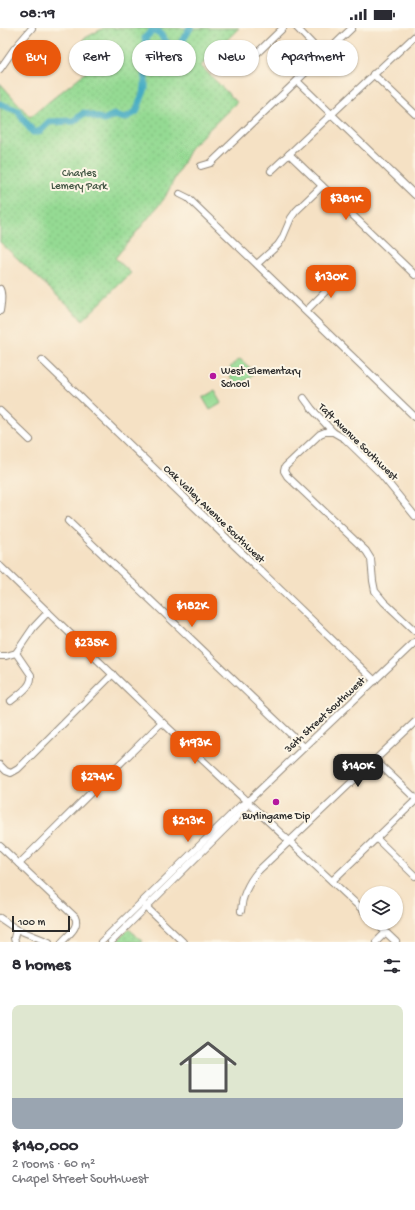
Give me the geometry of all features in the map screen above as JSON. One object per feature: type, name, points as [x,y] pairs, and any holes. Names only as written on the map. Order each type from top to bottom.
[{"type":"street","points":[[0,69],[14,49],[32,28]]},
{"type":"street","points":[[259,52],[283,28]]},
{"type":"street","points":[[297,28],[309,40]]},
{"type":"street","points":[[339,40],[352,28]]},
{"type":"street","points":[[270,172],[415,36]]},
{"type":"street","points":[[374,74],[415,114]]},
{"type":"street","points":[[201,166],[211,163],[302,76]]},
{"type":"street","points":[[297,81],[415,195]]},
{"type":"street","points":[[289,154],[415,275]]},
{"type":"street","points":[[257,264],[278,245],[296,211],[322,186]]},
{"type":"street","points":[[180,194],[188,198],[415,417]]},
{"type":"street","points":[[306,311],[344,273]]},
{"type":"street","points":[[0,288],[2,301],[0,311]]},
{"type":"street","name":"Oak Valley Avenue Southwest","points":[[42,360],[375,680]]},
{"type":"street","name":"Taft Avenue Southwest","points":[[304,398],[333,432],[345,439],[364,456],[389,483],[415,516]]},
{"type":"street","points":[[0,411],[30,440]]},
{"type":"street","points":[[333,432],[325,432],[320,434],[285,467],[285,473],[366,551],[371,559],[375,590],[384,602],[415,631]]},
{"type":"street","points":[[68,522],[304,747]]},
{"type":"street","points":[[0,566],[162,722],[248,801],[289,842],[359,907]]},
{"type":"street","points":[[0,656],[6,656],[16,652],[33,628],[48,612]]},
{"type":"street","name":"36th Street Southwest","points":[[111,942],[143,905],[208,837],[241,805],[248,801],[415,642]]},
{"type":"street","points":[[11,701],[29,685],[32,678],[16,652]]},
{"type":"street","points":[[0,765],[11,773],[18,768],[113,674]]},
{"type":"street","points":[[19,864],[162,722]]},
{"type":"street","points":[[241,911],[243,895],[250,882],[263,866],[415,722]]},
{"type":"street","points":[[332,881],[415,800],[375,760]]},
{"type":"street","name":"36th Street Southwest","points":[[101,942],[199,854],[245,809],[248,801]]},
{"type":"street","points":[[199,854],[208,841],[208,837]]},
{"type":"street","points":[[376,838],[415,876]]},
{"type":"street","points":[[0,846],[75,917],[77,921],[76,926],[62,942]]},
{"type":"street","points":[[143,905],[183,942]]},
{"type":"street","points":[[0,918],[16,929],[49,942]]},
{"type":"street","points":[[15,942],[14,938],[16,929]]},
{"type":"street","points":[[376,942],[386,932],[396,942]]},
{"type":"green space","name":"Charles Lemery Park","points":[[104,28],[239,28],[227,40],[204,40],[204,63],[201,66],[204,69],[204,76],[211,76],[237,102],[191,147],[164,199],[115,258],[131,273],[83,320],[0,242],[0,83],[30,117],[81,76],[124,76],[124,40],[83,39]]},
{"type":"green space","points":[[240,359],[255,372],[245,381],[237,383],[230,376],[229,370],[233,364]]},
{"type":"green space","points":[[215,391],[222,403],[210,410],[203,398]]},
{"type":"green space","points":[[129,929],[143,942],[118,942],[117,941]]},
{"type":"waterway","points":[[0,104],[18,111],[33,132],[39,132],[49,122],[74,121],[84,113],[104,120],[114,115],[125,118],[136,112],[145,88],[145,65],[147,50],[145,38],[152,31],[159,32],[169,45],[178,48],[190,28]]},
{"type":"place","name":"West Elementary School","points":[[213,376]]},
{"type":"place","name":"Burlingame Dip","points":[[276,802]]}]
